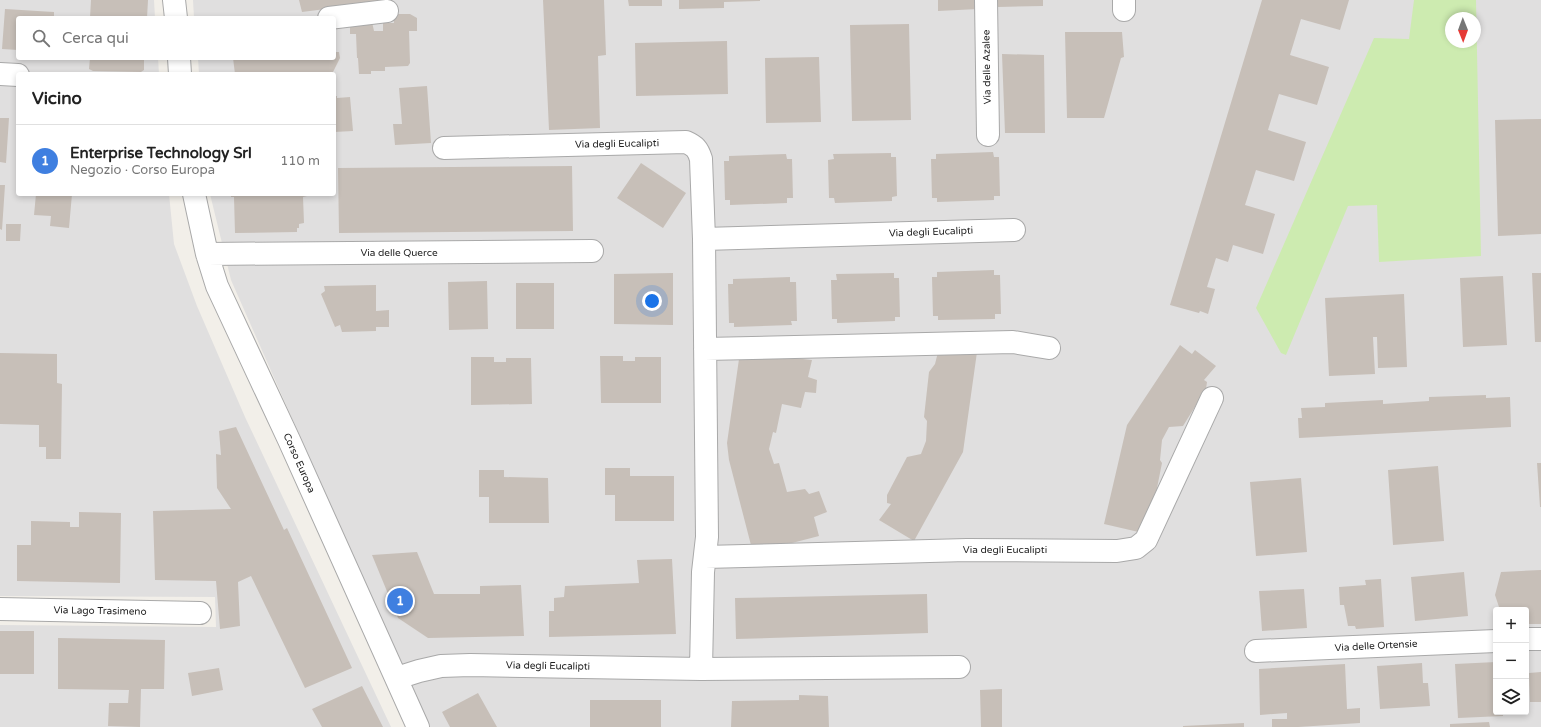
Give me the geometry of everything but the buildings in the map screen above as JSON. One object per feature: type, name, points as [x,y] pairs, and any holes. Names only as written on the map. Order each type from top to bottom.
[{"type":"street","points":[[174,0],[176,16]]},
{"type":"street","name":"Via delle Azalee","points":[[986,0],[988,135]]},
{"type":"street","points":[[336,17],[387,11]]},
{"type":"street","points":[[179,60],[180,72]]},
{"type":"street","points":[[0,74],[16,75]]},
{"type":"street","name":"Via degli Eucalipti","points":[[444,148],[686,142],[693,145],[698,150],[701,159],[704,239],[707,537],[703,572],[701,669]]},
{"type":"street","name":"Corso Europa","points":[[194,196],[207,254],[217,286],[418,727]]},
{"type":"street","name":"Via degli Eucalipti","points":[[704,239],[1014,230]]},
{"type":"street","name":"Via delle Querce","points":[[207,254],[592,251]]},
{"type":"street","points":[[705,349],[1013,342],[1049,348]]},
{"type":"street","name":"Via degli Eucalipti","points":[[705,557],[967,550],[1117,551],[1136,548],[1146,540],[1212,398]]},
{"type":"street","name":"Via Lago Trasimeno","points":[[0,609],[200,613]]},
{"type":"street","points":[[1529,639],[1541,639]]},
{"type":"street","name":"Via delle Ortensie","points":[[1256,651],[1493,641]]},
{"type":"street","name":"Via degli Eucalipti","points":[[396,678],[442,666],[470,665],[701,669],[959,667]]},
{"type":"shaded area","points":[[0,0],[154,0],[155,16],[16,16],[16,60],[158,60],[159,72],[16,72],[16,196],[169,196],[174,244],[197,306],[245,417],[391,727],[0,727],[0,625],[216,627],[215,597],[0,596]]},
{"type":"shaded area","points":[[193,0],[1541,0],[1541,727],[428,727],[231,280],[210,196],[336,196],[336,72],[199,72],[198,60],[336,60],[336,16],[194,16]]},
{"type":"green space","points":[[1414,0],[1476,0],[1476,12],[1445,12],[1445,48],[1477,48],[1481,256],[1379,262],[1377,205],[1348,206],[1286,355],[1281,353],[1256,308],[1374,38],[1409,39]]},
{"type":"place","name":"Enterprise Technology Srl","points":[[400,601]]}]
